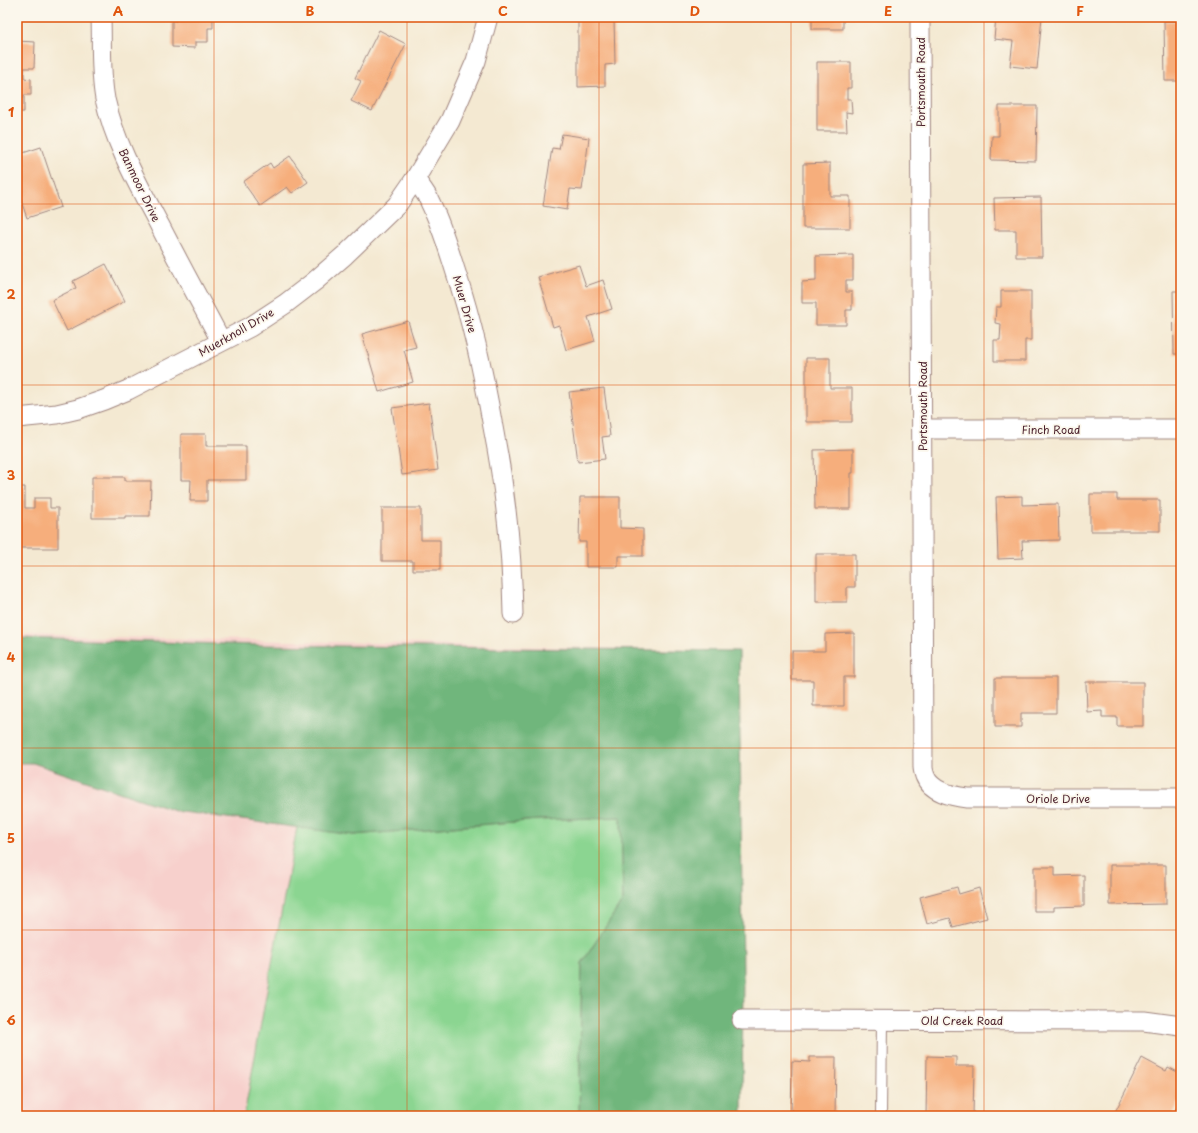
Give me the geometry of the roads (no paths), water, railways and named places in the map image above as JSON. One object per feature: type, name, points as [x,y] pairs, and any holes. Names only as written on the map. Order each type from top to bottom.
[{"type":"street","name":"Banmoor Drive","points":[[101,17],[102,66],[105,98],[113,126],[126,160],[146,200],[221,341]]},
{"type":"street","points":[[416,179],[450,121],[476,61],[488,17]]},
{"type":"street","name":"Portsmouth Road","points":[[920,17],[923,766],[925,777],[937,790]]},
{"type":"street","name":"Muerknoll Drive","points":[[17,418],[57,414],[78,409],[104,400],[128,390],[250,327],[285,304],[345,255],[397,205],[416,179]]},
{"type":"street","name":"Muer Drive","points":[[416,179],[430,200],[442,229],[464,297],[480,363],[500,462],[510,538],[513,614]]},
{"type":"street","name":"Finch Road","points":[[922,429],[1181,429]]},
{"type":"street","name":"Oriole Drive","points":[[937,790],[955,797],[966,798],[1181,798]]},
{"type":"street","name":"Old Creek Road","points":[[742,1020],[1144,1021],[1181,1026]]},
{"type":"lane","points":[[881,1116],[882,1020]]}]
